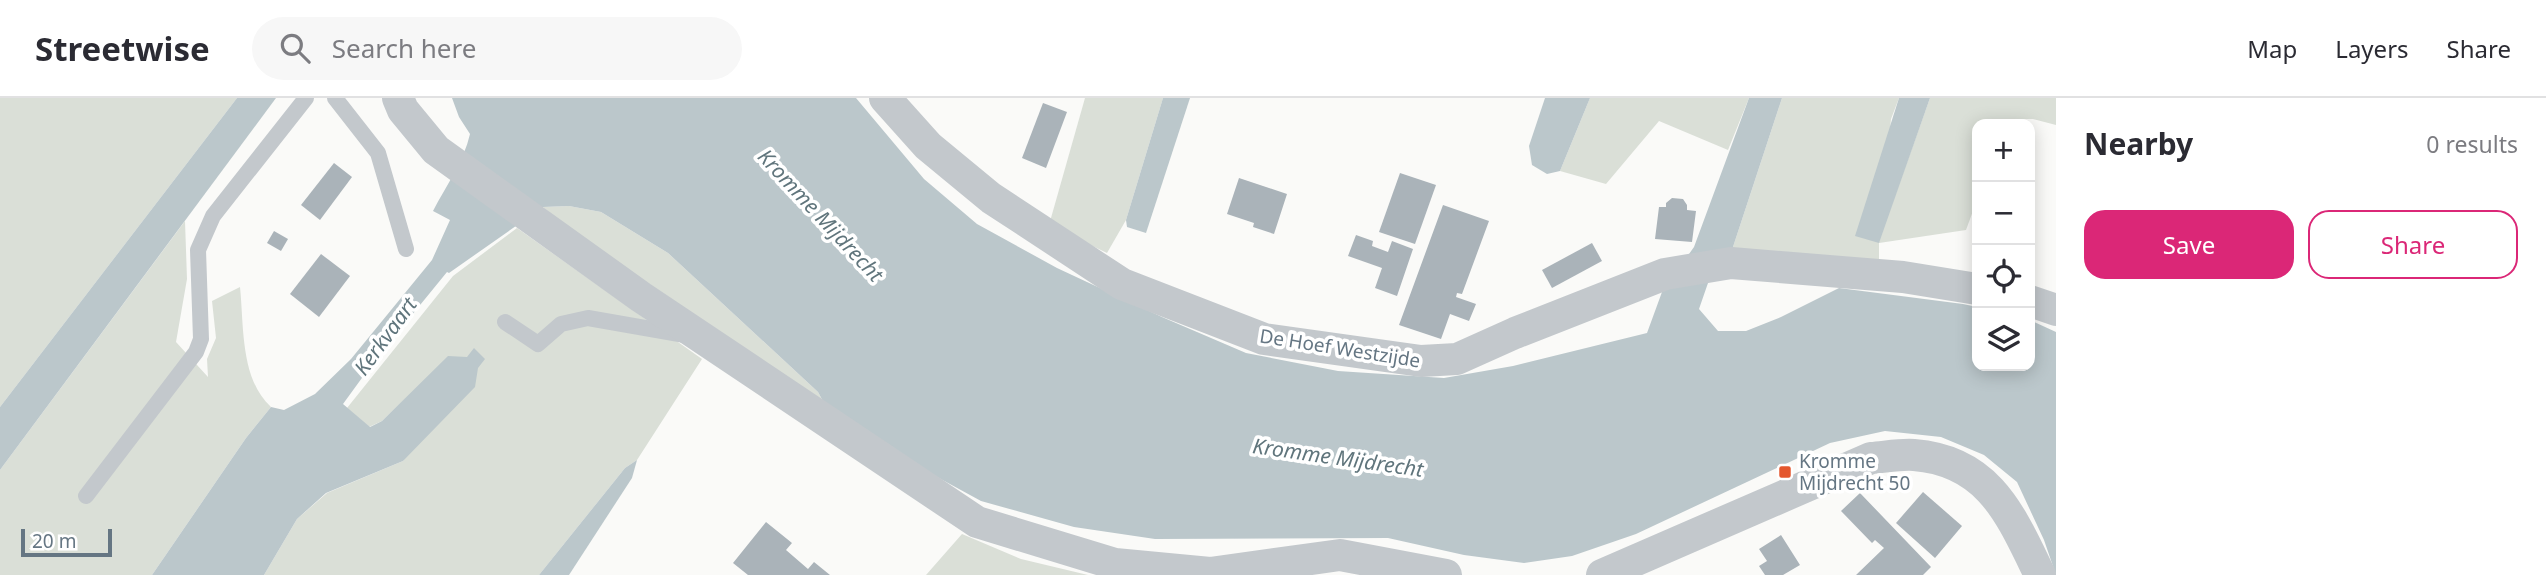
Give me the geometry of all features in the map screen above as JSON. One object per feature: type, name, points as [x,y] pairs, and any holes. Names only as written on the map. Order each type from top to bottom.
[{"type":"street","points":[[398,98],[404,110],[436,150],[701,337],[977,522],[1115,564],[1210,573],[1340,555],[1446,575]]},
{"type":"street","name":"De Hoef Westzijde","points":[[885,98],[928,146],[991,198],[1122,284],[1264,339],[1422,361],[1457,359],[1515,333],[1665,274],[1731,263],[1903,277],[1972,288]]},
{"type":"street","points":[[2035,303],[2056,310]]},
{"type":"street","points":[[1602,575],[1871,458],[1913,455],[1950,462],[1982,480],[2008,511],[2039,575]]},
{"type":"lane","points":[[86,496],[196,352],[201,339],[198,250],[213,216],[306,98]]},
{"type":"lane","points":[[335,98],[378,153],[406,249]]},
{"type":"lane","points":[[505,322],[538,344],[561,324],[588,318],[701,337]]},
{"type":"shaded area","points":[[0,98],[237,98],[0,407]]},
{"type":"shaded area","points":[[1085,98],[1163,98],[1126,220],[1107,253],[1049,225]]},
{"type":"shaded area","points":[[1590,98],[1749,98],[1728,150],[1659,121],[1606,184],[1560,171]]},
{"type":"shaded area","points":[[1782,98],[1899,98],[1891,119],[1878,243],[1930,98],[2056,98],[2056,125],[2035,119],[1972,119],[1972,214],[1966,230],[1879,243],[1879,263],[1731,253]]},
{"type":"shaded area","points":[[569,206],[601,212],[668,253],[818,392],[825,405],[597,252],[543,207]]},
{"type":"shaded area","points":[[185,221],[187,279],[176,342],[208,377],[207,359],[216,338],[212,301],[240,287],[243,334],[249,367],[261,395],[271,407],[246,438],[152,575],[0,575],[0,470]]},
{"type":"shaded area","points":[[517,228],[702,359],[637,460],[625,468],[539,575],[264,575],[297,519],[327,493],[403,461],[467,357],[406,398],[382,421],[369,427],[347,408],[453,276]]},
{"type":"shaded area","points":[[962,534],[1021,559],[1088,575],[926,575]]},
{"type":"water","points":[[237,98],[276,98],[0,470],[0,407]]},
{"type":"water","points":[[452,98],[856,98],[924,179],[977,224],[1057,268],[1246,353],[1338,371],[1444,378],[1513,366],[1647,333],[1662,292],[1694,247],[1749,98],[1782,98],[1731,253],[1708,283],[1699,309],[1718,331],[1746,331],[1839,288],[1972,306],[1972,371],[2035,371],[2035,322],[2056,332],[2056,575],[2044,540],[2017,482],[1984,455],[1941,437],[1885,431],[1830,443],[1636,534],[1572,556],[1524,563],[1464,555],[1388,538],[1155,539],[1074,527],[981,501],[904,459],[825,405],[818,392],[668,253],[601,212],[569,206],[543,207],[447,272],[343,404],[370,427],[382,421],[448,356],[467,357],[474,348],[485,359],[478,368],[475,387],[403,461],[326,493],[297,519],[264,575],[152,575],[246,438],[271,407],[284,410],[315,394],[351,359],[432,260],[450,220],[433,211],[459,164],[470,134],[459,117]]},
{"type":"water","points":[[1163,98],[1190,98],[1146,233],[1127,227],[1126,220]]},
{"type":"water","points":[[1545,98],[1590,98],[1560,171],[1547,174],[1532,165],[1529,146]]},
{"type":"water","points":[[1899,98],[1930,98],[1879,243],[1855,236]]},
{"type":"water","points":[[637,460],[632,478],[569,575],[539,575],[625,468]]},
{"type":"building","points":[[1043,103],[1067,112],[1046,168],[1022,158]]},
{"type":"building","points":[[334,163],[352,177],[320,220],[301,205]]},
{"type":"building","points":[[1400,173],[1436,185],[1415,244],[1379,232]]},
{"type":"building","points":[[1239,178],[1287,194],[1274,234],[1253,227],[1254,223],[1227,214]]},
{"type":"building","points":[[1672,198],[1683,199],[1687,210],[1696,211],[1692,242],[1655,239],[1659,207],[1666,207],[1666,203]]},
{"type":"building","points":[[1443,205],[1489,221],[1462,294],[1457,293],[1456,297],[1476,304],[1469,321],[1450,314],[1441,339],[1399,325]]},
{"type":"building","points":[[274,231],[288,239],[281,251],[267,243]]},
{"type":"building","points":[[1356,235],[1373,241],[1372,246],[1388,252],[1392,241],[1413,249],[1397,296],[1375,288],[1382,268],[1348,256]]},
{"type":"building","points":[[1592,243],[1602,261],[1552,288],[1542,270]]},
{"type":"building","points":[[321,254],[350,276],[319,317],[290,294]]},
{"type":"building","points":[[1923,492],[1962,526],[1935,558],[1896,523]]},
{"type":"building","points":[[1860,493],[1931,567],[1923,575],[1856,575],[1884,548],[1875,540],[1872,543],[1841,511]]},
{"type":"building","points":[[766,522],[792,543],[786,550],[808,569],[814,562],[830,575],[748,575],[733,563]]},
{"type":"building","points":[[1781,535],[1800,565],[1783,575],[1765,575],[1759,566],[1767,561],[1759,549]]},
{"type":"place","name":"Kromme Mijdrecht 50","points":[[1785,472]]},
{"type":"water label","name":"Kromme Mijdrecht","points":[[821,215]]},
{"type":"water label","name":"Kerkvaart","points":[[385,336]]},
{"type":"water label","name":"Kromme Mijdrecht","points":[[1338,457]]}]
